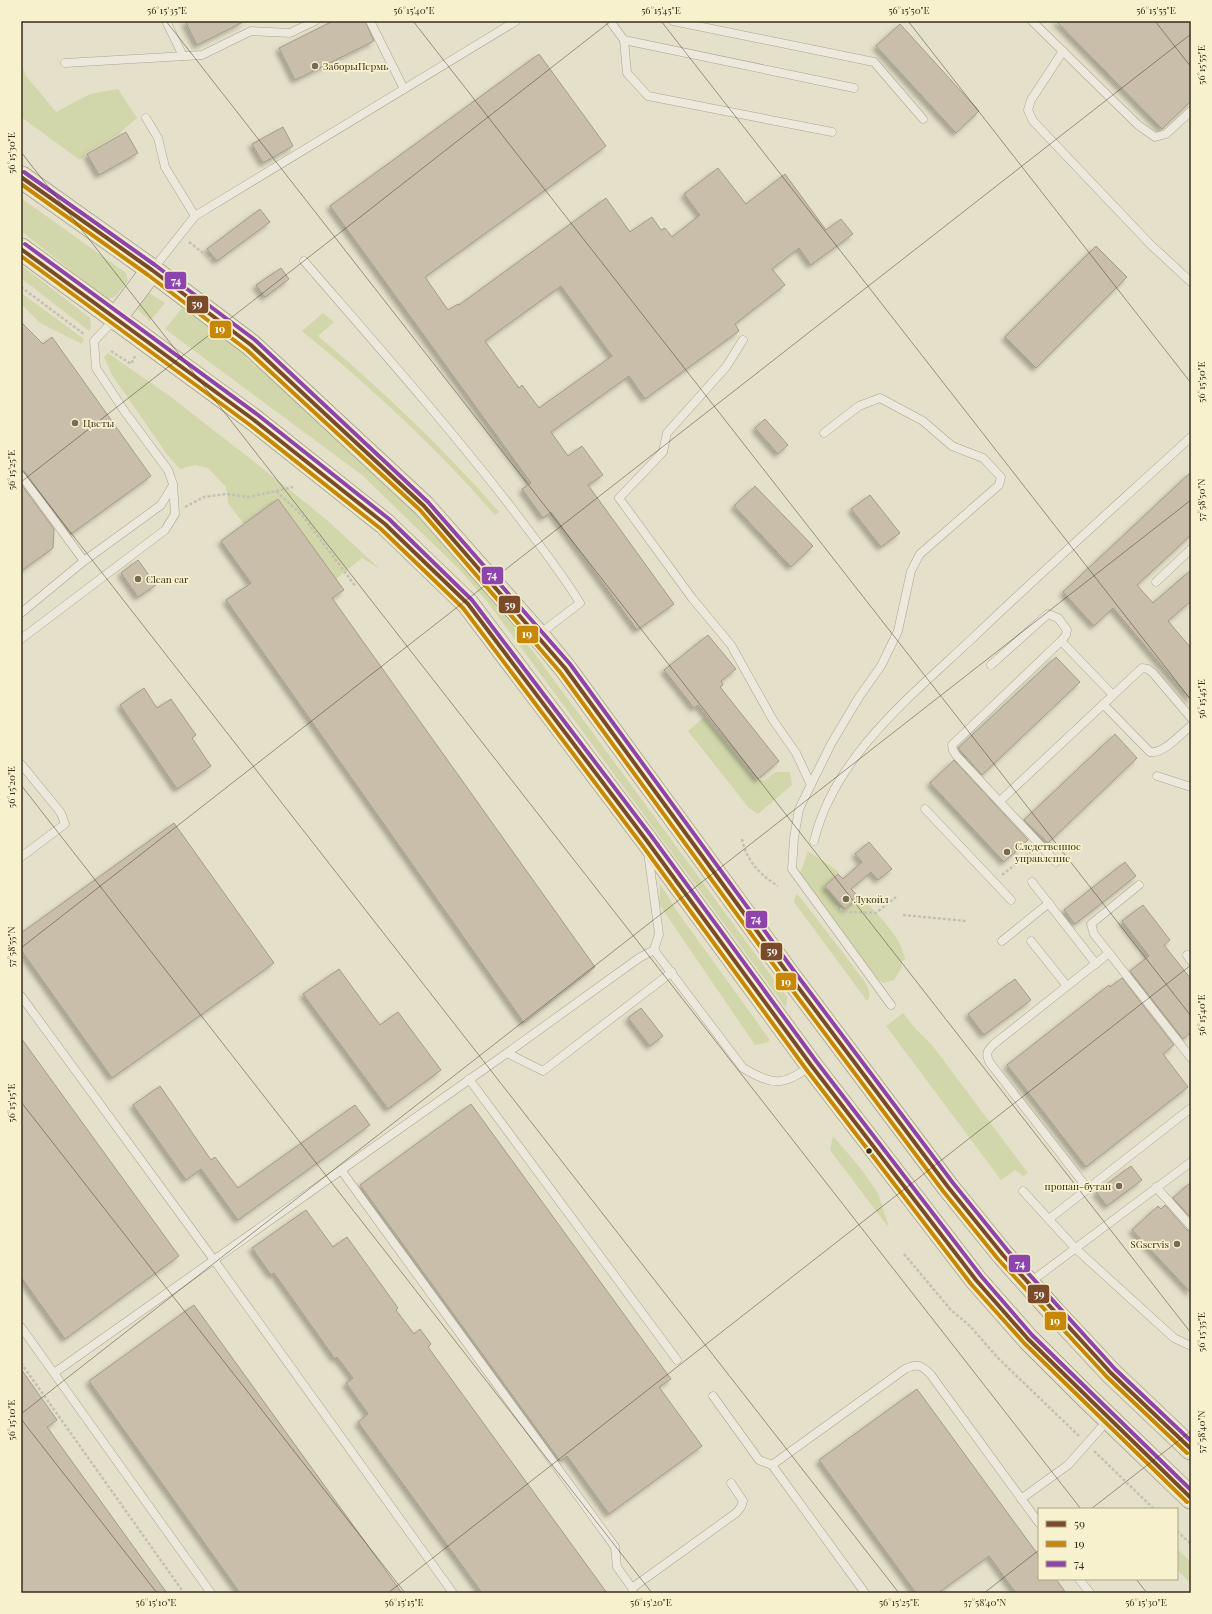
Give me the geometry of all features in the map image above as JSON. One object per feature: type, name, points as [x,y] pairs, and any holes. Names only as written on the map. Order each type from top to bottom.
[{"type":"main road","points":[[21,177],[152,270],[251,345],[424,506],[538,635],[630,756],[789,975],[948,1187],[1029,1284],[1111,1373],[1191,1449]]},
{"type":"main road","points":[[21,249],[254,420],[384,524],[468,604],[647,841],[811,1065],[976,1280],[1028,1339],[1108,1419],[1191,1498]]},
{"type":"main road","points":[[115,319],[152,270]]},
{"type":"lane","points":[[166,21],[183,56]]},
{"type":"lane","points":[[370,21],[404,89]]},
{"type":"lane","points":[[152,270],[195,216],[516,21]]},
{"type":"lane","points":[[610,21],[624,40],[627,73],[648,96],[832,132]]},
{"type":"lane","points":[[674,21],[874,62],[923,119]]},
{"type":"lane","points":[[1032,21],[1138,125],[1155,137],[1166,134],[1191,110]]},
{"type":"lane","points":[[65,63],[202,55],[251,31],[290,33],[311,22]]},
{"type":"lane","points":[[624,40],[854,88]]},
{"type":"lane","points":[[1063,50],[1031,100],[1028,110],[1033,121],[1150,245],[1191,282]]},
{"type":"lane","points":[[146,118],[158,138],[165,167],[195,216]]},
{"type":"lane","points":[[304,261],[415,389],[484,473],[559,570],[580,603],[538,635]]},
{"type":"lane","points":[[21,639],[164,530],[175,514],[173,484],[168,470],[125,412],[96,368],[94,341],[115,319]]},
{"type":"lane","points":[[743,340],[726,366],[667,433],[663,452],[618,498],[692,598],[731,645],[773,720],[796,753],[811,785]]},
{"type":"lane","points":[[824,433],[859,406],[880,398],[923,421],[952,446],[983,458],[1001,477],[999,485],[920,554],[911,571],[898,631],[881,666],[859,697],[831,744],[799,809],[792,869],[891,1005]]},
{"type":"lane","points":[[814,841],[819,822],[840,779],[867,742],[900,707],[1018,594],[1191,438]]},
{"type":"lane","points":[[21,475],[84,561]]},
{"type":"lane","points":[[21,613],[84,561],[161,505],[173,484]]},
{"type":"lane","points":[[1156,582],[1191,549]]},
{"type":"lane","points":[[991,665],[1048,614],[1058,618],[1067,630],[1066,635],[1061,641],[952,745],[956,755],[1056,862]]},
{"type":"lane","points":[[1061,641],[1112,695]]},
{"type":"lane","points":[[1000,801],[1142,668],[1148,669],[1191,718]]},
{"type":"lane","points":[[1103,704],[1150,752],[1155,753],[1162,749],[1191,726]]},
{"type":"lane","points":[[21,764],[61,813],[65,824],[21,857]]},
{"type":"lane","points":[[1157,776],[1191,787]]},
{"type":"lane","points":[[925,809],[1011,900]]},
{"type":"lane","points":[[54,1373],[639,958],[654,950],[659,934],[647,841]]},
{"type":"lane","points":[[1032,882],[1096,964]]},
{"type":"lane","points":[[1139,885],[1096,918],[1091,924],[1094,934],[1189,1052]]},
{"type":"lane","points":[[1002,941],[1049,903]]},
{"type":"lane","points":[[1032,941],[1067,986]]},
{"type":"lane","points":[[654,950],[743,1068],[763,1080],[779,1082],[800,1074],[811,1065]]},
{"type":"lane","points":[[1088,1189],[987,1057],[987,1051],[1109,953]]},
{"type":"lane","points":[[506,1053],[543,1071],[672,972]]},
{"type":"lane","points":[[21,996],[214,1260],[453,1593]]},
{"type":"lane","points":[[469,1079],[677,1360]]},
{"type":"lane","points":[[1049,1219],[1191,1108]]},
{"type":"lane","points":[[1029,1284],[1156,1186],[1191,1162]]},
{"type":"lane","points":[[341,1170],[615,1547],[617,1567],[633,1590],[738,1510],[743,1501],[731,1483]]},
{"type":"lane","points":[[1156,1186],[1191,1226]]},
{"type":"lane","points":[[1023,1191],[1075,1248],[1174,1338],[1191,1346]]},
{"type":"lane","points":[[21,1327],[210,1593]]},
{"type":"lane","points":[[772,1465],[905,1369],[915,1364],[924,1367],[931,1375],[1038,1523]]},
{"type":"lane","points":[[713,1396],[759,1460],[772,1465],[865,1593]]},
{"type":"lane","points":[[1021,1499],[1068,1466],[1108,1419]]},
{"type":"lane","points":[[1080,1580],[1090,1593]]},
{"type":"path","points":[[188,241],[212,260]]},
{"type":"path","points":[[21,286],[86,336]]},
{"type":"path","points":[[111,351],[131,364],[138,352]]},
{"type":"path","points":[[175,514],[204,497],[226,494],[249,496],[293,487]]},
{"type":"path","points":[[276,491],[302,515],[356,587]]},
{"type":"path","points":[[742,839],[745,853],[764,877],[778,886]]},
{"type":"path","points":[[994,882],[1040,845]]},
{"type":"path","points":[[819,907],[827,904],[847,912],[876,913],[896,897]]},
{"type":"path","points":[[903,915],[966,921]]},
{"type":"path","points":[[904,1254],[951,1310],[970,1326],[998,1358],[1153,1508]]},
{"type":"path","points":[[21,1363],[184,1593]]},
{"type":"path","points":[[1178,1532],[1191,1544]]},
{"type":"green space","points":[[21,64],[26,76],[56,112],[90,94],[118,89],[137,118],[117,135],[86,153],[80,160],[21,117]]},
{"type":"green space","points":[[21,198],[126,273],[128,281],[115,297],[107,299],[21,231]]},
{"type":"green space","points":[[21,265],[90,318],[91,328],[89,331],[21,278]]},
{"type":"green space","points":[[21,293],[84,339],[82,344],[40,323],[21,304]]},
{"type":"green space","points":[[149,293],[165,303],[150,321],[136,308]]},
{"type":"green space","points":[[182,308],[232,344],[388,484],[490,593],[787,997],[786,1008],[489,604],[461,571],[362,475],[165,329]]},
{"type":"green space","points":[[323,313],[334,322],[318,336],[412,421],[478,488],[499,512],[495,515],[427,442],[403,419],[302,331]]},
{"type":"green space","points":[[108,353],[171,397],[285,486],[328,521],[380,569],[362,558],[336,579],[278,499],[244,524],[228,503],[226,487],[208,468],[195,465],[180,469],[166,453],[112,375],[104,357]]},
{"type":"green space","points":[[704,717],[755,779],[764,781],[775,772],[790,772],[792,785],[758,814],[748,807],[688,731]]},
{"type":"green space","points":[[808,851],[839,872],[824,886],[845,910],[861,896],[894,934],[903,951],[905,960],[902,961],[902,967],[894,980],[883,983],[877,978],[802,880],[800,874]]},
{"type":"green space","points":[[660,884],[679,914],[770,1040],[766,1043],[755,1045],[659,904]]},
{"type":"green space","points":[[796,894],[801,898],[865,982],[869,994],[867,1001],[794,902]]},
{"type":"green space","points":[[903,1013],[932,1045],[1028,1173],[1023,1176],[1015,1170],[1001,1180],[886,1026]]},
{"type":"green space","points":[[833,1136],[861,1169],[878,1193],[889,1228],[830,1150]]},
{"type":"green space","points":[[1178,1550],[1191,1562],[1191,1583],[1178,1571]]},
{"type":"building","points":[[185,21],[245,21],[197,45]]},
{"type":"building","points":[[333,21],[365,21],[374,41],[295,80],[279,48]]},
{"type":"building","points":[[1056,21],[1191,21],[1191,101],[1162,129]]},
{"type":"building","points":[[900,24],[979,111],[956,133],[876,46]]},
{"type":"building","points":[[539,54],[606,146],[425,277],[448,310],[458,304],[459,305],[606,198],[630,232],[652,217],[661,230],[665,228],[672,237],[700,215],[684,194],[718,168],[746,204],[785,174],[826,230],[841,219],[853,234],[811,265],[799,248],[772,269],[785,285],[735,324],[739,331],[645,399],[629,376],[551,432],[568,456],[582,446],[603,475],[588,485],[674,604],[637,630],[551,512],[543,518],[522,489],[531,483],[330,206]],"holes":[[[561,286],[612,356],[539,408],[522,385],[519,388],[485,341]]]},
{"type":"building","points":[[283,127],[293,146],[263,163],[252,144]]},
{"type":"building","points":[[126,132],[138,153],[99,175],[87,154]]},
{"type":"building","points":[[260,209],[270,222],[217,261],[207,249]]},
{"type":"building","points":[[1096,246],[1127,277],[1036,368],[1005,337]]},
{"type":"building","points":[[281,268],[289,279],[265,297],[256,285]]},
{"type":"building","points":[[21,322],[43,344],[52,337],[151,476],[71,534],[25,472],[21,470]]},
{"type":"building","points":[[765,419],[788,445],[778,454],[755,428]]},
{"type":"building","points":[[1191,472],[1191,535],[1137,585],[1153,603],[1191,570],[1191,601],[1168,621],[1191,648],[1191,700],[1113,608],[1094,626],[1063,592]]},
{"type":"building","points":[[21,484],[54,529],[53,548],[21,571]]},
{"type":"building","points":[[755,486],[813,546],[791,567],[734,506]]},
{"type":"building","points":[[870,495],[900,533],[881,547],[851,509]]},
{"type":"building","points":[[278,499],[344,590],[332,598],[595,967],[524,1023],[226,600],[251,583],[221,541]]},
{"type":"building","name":"Clean car","points":[[138,560],[156,585],[138,597],[121,573]]},
{"type":"building","points":[[708,635],[736,669],[721,681],[723,685],[720,687],[779,761],[758,779],[698,705],[694,708],[664,670]]},
{"type":"building","points":[[1056,657],[1080,682],[982,775],[958,748]]},
{"type":"building","points":[[144,688],[157,708],[171,699],[196,735],[192,738],[211,766],[177,789],[120,705]]},
{"type":"building","points":[[1115,734],[1137,758],[1048,843],[1024,820]]},
{"type":"building","points":[[954,760],[1028,840],[1004,862],[930,783]]},
{"type":"building","points":[[174,823],[274,963],[112,1078],[21,950],[21,933]]},
{"type":"building","points":[[869,842],[892,869],[878,880],[871,872],[851,889],[859,897],[845,909],[825,886],[838,874],[843,879],[862,862],[855,854]]},
{"type":"building","points":[[1125,862],[1136,876],[1075,924],[1064,910]]},
{"type":"building","points":[[1143,905],[1170,940],[1164,945],[1191,979],[1191,1032],[1183,1039],[1130,971],[1149,956],[1122,921]]},
{"type":"building","points":[[339,969],[380,1025],[398,1012],[441,1070],[388,1109],[303,994]]},
{"type":"building","points":[[1122,978],[1174,1045],[1163,1054],[1188,1087],[1086,1167],[1007,1065],[1109,985],[1110,987]]},
{"type":"building","points":[[1015,979],[1031,1000],[984,1035],[968,1014]]},
{"type":"building","points":[[641,1008],[663,1036],[650,1046],[628,1018]]},
{"type":"building","points":[[21,1038],[179,1256],[65,1339],[21,1277]]},
{"type":"building","points":[[160,1086],[211,1160],[215,1157],[238,1188],[355,1105],[370,1125],[238,1220],[201,1169],[186,1180],[133,1105]]},
{"type":"building","points":[[471,1104],[671,1379],[659,1387],[702,1446],[609,1514],[567,1456],[560,1461],[360,1185]]},
{"type":"building","name":"пропан-бутан","points":[[1131,1166],[1142,1180],[1107,1206],[1096,1192]]},
{"type":"building","points":[[1191,1182],[1191,1218],[1173,1198]]},
{"type":"building","points":[[1165,1205],[1187,1230],[1191,1231],[1191,1293],[1132,1230],[1158,1206],[1161,1209]]},
{"type":"building","points":[[306,1210],[333,1247],[347,1237],[398,1308],[396,1310],[414,1334],[420,1329],[431,1344],[428,1347],[607,1593],[482,1593],[358,1422],[368,1414],[346,1383],[353,1378],[337,1357],[335,1359],[274,1273],[271,1275],[252,1248]]},
{"type":"building","points":[[194,1305],[402,1593],[240,1593],[89,1381]]},
{"type":"building","points":[[21,1369],[57,1420],[47,1427],[167,1593],[21,1593]]},
{"type":"building","points":[[917,1389],[1038,1555],[1038,1580],[1057,1580],[1066,1593],[1016,1593],[989,1556],[938,1593],[916,1593],[819,1460]]},
{"type":"transit line","name":"74","points":[[24,172],[155,265],[255,340],[428,502],[570,664],[794,971],[953,1183],[1008,1251],[1115,1369],[1191,1441]]},
{"type":"transit line","name":"59","points":[[21,177],[152,270],[251,345],[424,506],[565,668],[789,975],[948,1187],[1003,1255],[1111,1373],[1191,1449]]},
{"type":"transit line","name":"19","points":[[21,184],[148,275],[247,350],[420,510],[560,672],[784,979],[943,1191],[998,1259],[1107,1377],[1187,1453]]},
{"type":"transit line","name":"74","points":[[25,244],[258,415],[389,519],[472,600],[652,837],[816,1061],[981,1276],[1032,1335],[1191,1490]]},
{"type":"transit line","name":"59","points":[[21,249],[254,420],[385,524],[468,604],[647,841],[811,1065],[976,1280],[1028,1339],[1191,1498]]},
{"type":"transit line","name":"19","points":[[21,256],[250,425],[381,529],[463,608],[642,845],[806,1069],[971,1284],[1024,1343],[1187,1502]]},
{"type":"place","name":"ЗаборыПермь","points":[[315,66]]},
{"type":"place","name":"Цветы","points":[[75,423]]},
{"type":"place","name":"Clean car","points":[[138,579]]},
{"type":"place","name":"Следственное управление","points":[[1007,852]]},
{"type":"place","name":"Лукойл","points":[[846,899]]},
{"type":"place","name":"пропан-бутан","points":[[1119,1186]]},
{"type":"place","name":"SGservis","points":[[1177,1244]]}]
